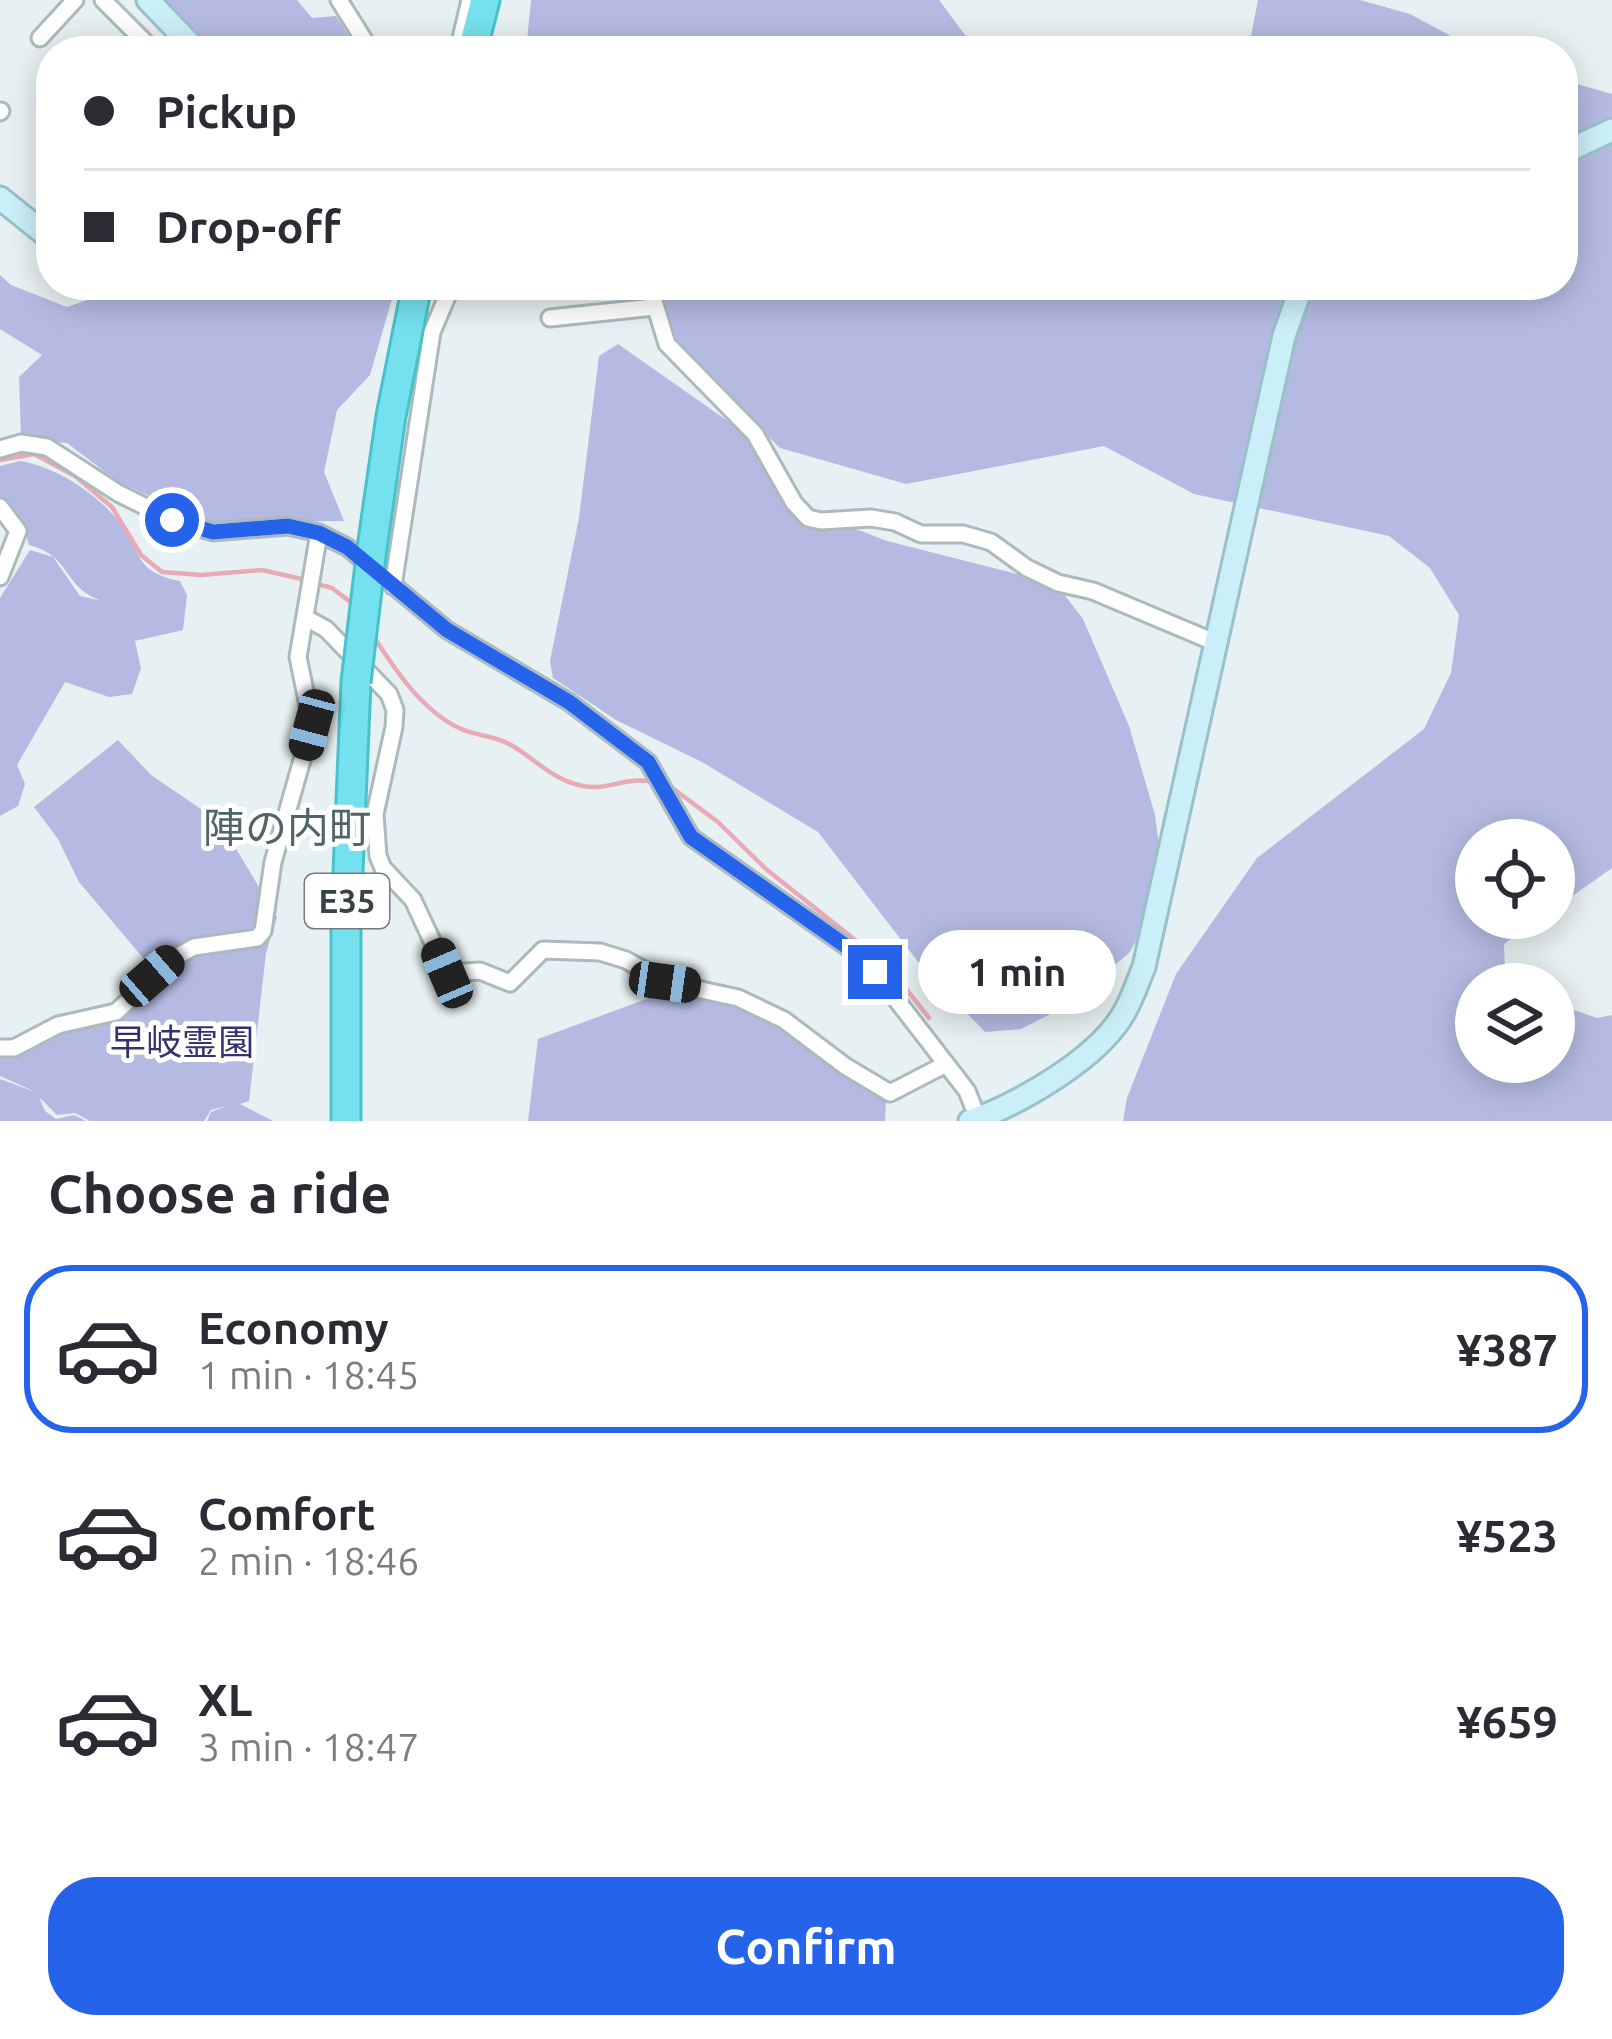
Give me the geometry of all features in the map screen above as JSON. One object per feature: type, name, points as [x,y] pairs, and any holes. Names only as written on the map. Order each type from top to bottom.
[{"type":"highway","points":[[476,36],[485,0]]},
{"type":"highway","name":"E35","points":[[346,1121],[346,920],[356,682],[391,416],[415,300]]},
{"type":"street","points":[[42,36],[75,0]]},
{"type":"street","points":[[103,0],[139,36]]},
{"type":"street","points":[[148,0],[183,36]]},
{"type":"street","points":[[339,0],[362,36]]},
{"type":"street","points":[[462,36],[470,0]]},
{"type":"street","points":[[1578,146],[1612,130]]},
{"type":"street","points":[[0,197],[36,227]]},
{"type":"street","points":[[393,586],[431,332],[445,300]]},
{"type":"street","points":[[652,300],[667,344],[755,434],[794,503],[808,518],[871,518],[921,534],[963,534],[991,542],[1058,584],[1131,606],[1214,642]]},
{"type":"street","points":[[0,449],[21,443],[46,447],[118,493],[172,520],[213,532],[288,526],[319,533],[347,547],[447,630],[569,702],[648,762],[691,837],[850,949],[875,972],[967,1091],[976,1120],[1017,1102],[1094,1047],[1124,1015],[1144,967],[1284,336],[1297,300]]},
{"type":"street","points":[[550,318],[654,307]]},
{"type":"street","points":[[0,507],[18,531],[0,577]]},
{"type":"street","points":[[0,1048],[14,1048],[58,1025],[116,1012],[173,958],[194,947],[257,938],[262,931],[273,862],[312,725],[298,657],[319,533]]},
{"type":"street","points":[[306,618],[326,629],[389,694],[394,727],[375,814],[378,856],[413,900],[447,973],[480,971],[510,983],[542,950],[600,952],[626,959],[665,982],[758,1006],[890,1093],[944,1065]]},
{"type":"green space","points":[[160,0],[297,0],[312,18],[336,16],[349,36],[195,36]]},
{"type":"green space","points":[[531,0],[939,0],[966,36],[527,36]]},
{"type":"green space","points":[[1258,0],[1360,0],[1410,14],[1451,36],[1251,36]]},
{"type":"green space","points":[[1578,84],[1612,94],[1612,868],[1575,894],[1575,819],[1455,819],[1455,939],[1511,939],[1504,944],[1505,963],[1455,963],[1455,1083],[1575,1083],[1575,1010],[1597,1018],[1612,1015],[1612,1121],[1123,1121],[1127,1098],[1176,974],[1257,858],[1424,729],[1451,673],[1459,615],[1430,568],[1389,536],[1194,494],[1104,446],[906,484],[780,448],[651,322],[636,300],[1578,300]]},
{"type":"green space","points":[[0,275],[36,295],[36,300],[67,307],[88,300],[392,300],[370,375],[337,410],[324,472],[344,521],[205,522],[117,481],[67,443],[21,438],[19,377],[42,355],[0,329]]},
{"type":"green space","points":[[618,344],[766,448],[814,513],[887,541],[1056,584],[1083,619],[1129,726],[1155,815],[1161,860],[1159,900],[1130,952],[1070,1004],[1021,1029],[985,1032],[919,963],[818,832],[702,762],[616,720],[553,678],[550,661],[579,518],[599,356]]},
{"type":"green space","points":[[20,461],[48,469],[90,493],[122,526],[148,568],[180,581],[187,595],[183,630],[135,641],[141,668],[132,694],[109,697],[65,682],[17,765],[25,784],[18,806],[0,816],[0,598],[30,550],[53,557],[29,545],[21,521],[0,500],[0,466]],"holes":[[[53,557],[79,588],[102,601],[80,596]]]},
{"type":"green space","name":"早岐霊園","points":[[118,740],[151,775],[220,822],[277,917],[266,953],[249,1101],[240,1104],[273,1121],[207,1121],[211,1112],[227,1106],[211,1110],[204,1121],[90,1121],[75,1113],[57,1115],[39,1097],[45,1111],[56,1119],[74,1115],[86,1121],[0,1121],[0,1079],[38,1093],[0,1076],[0,1041],[12,1043],[115,1007],[149,965],[79,882],[58,839],[34,807]]},
{"type":"green space","points":[[668,991],[742,1002],[871,1084],[886,1102],[885,1121],[528,1121],[538,1039]]},
{"type":"waterway","points":[[0,460],[34,454],[75,476],[112,507],[141,555],[162,572],[201,575],[262,570],[306,580]]},
{"type":"waterway","points":[[317,584],[332,588],[353,604]]},
{"type":"waterway","points":[[372,634],[421,699],[459,728],[505,742],[573,783],[592,787],[654,782]]},
{"type":"waterway","points":[[671,787],[888,966],[929,1018]]},
{"type":"district","name":"陣の内町","points":[[287,828]]},
{"type":"route","points":[[172,520],[213,532],[288,526],[319,533],[347,547],[447,630],[569,702],[648,762],[691,837],[850,949],[875,972]]}]
